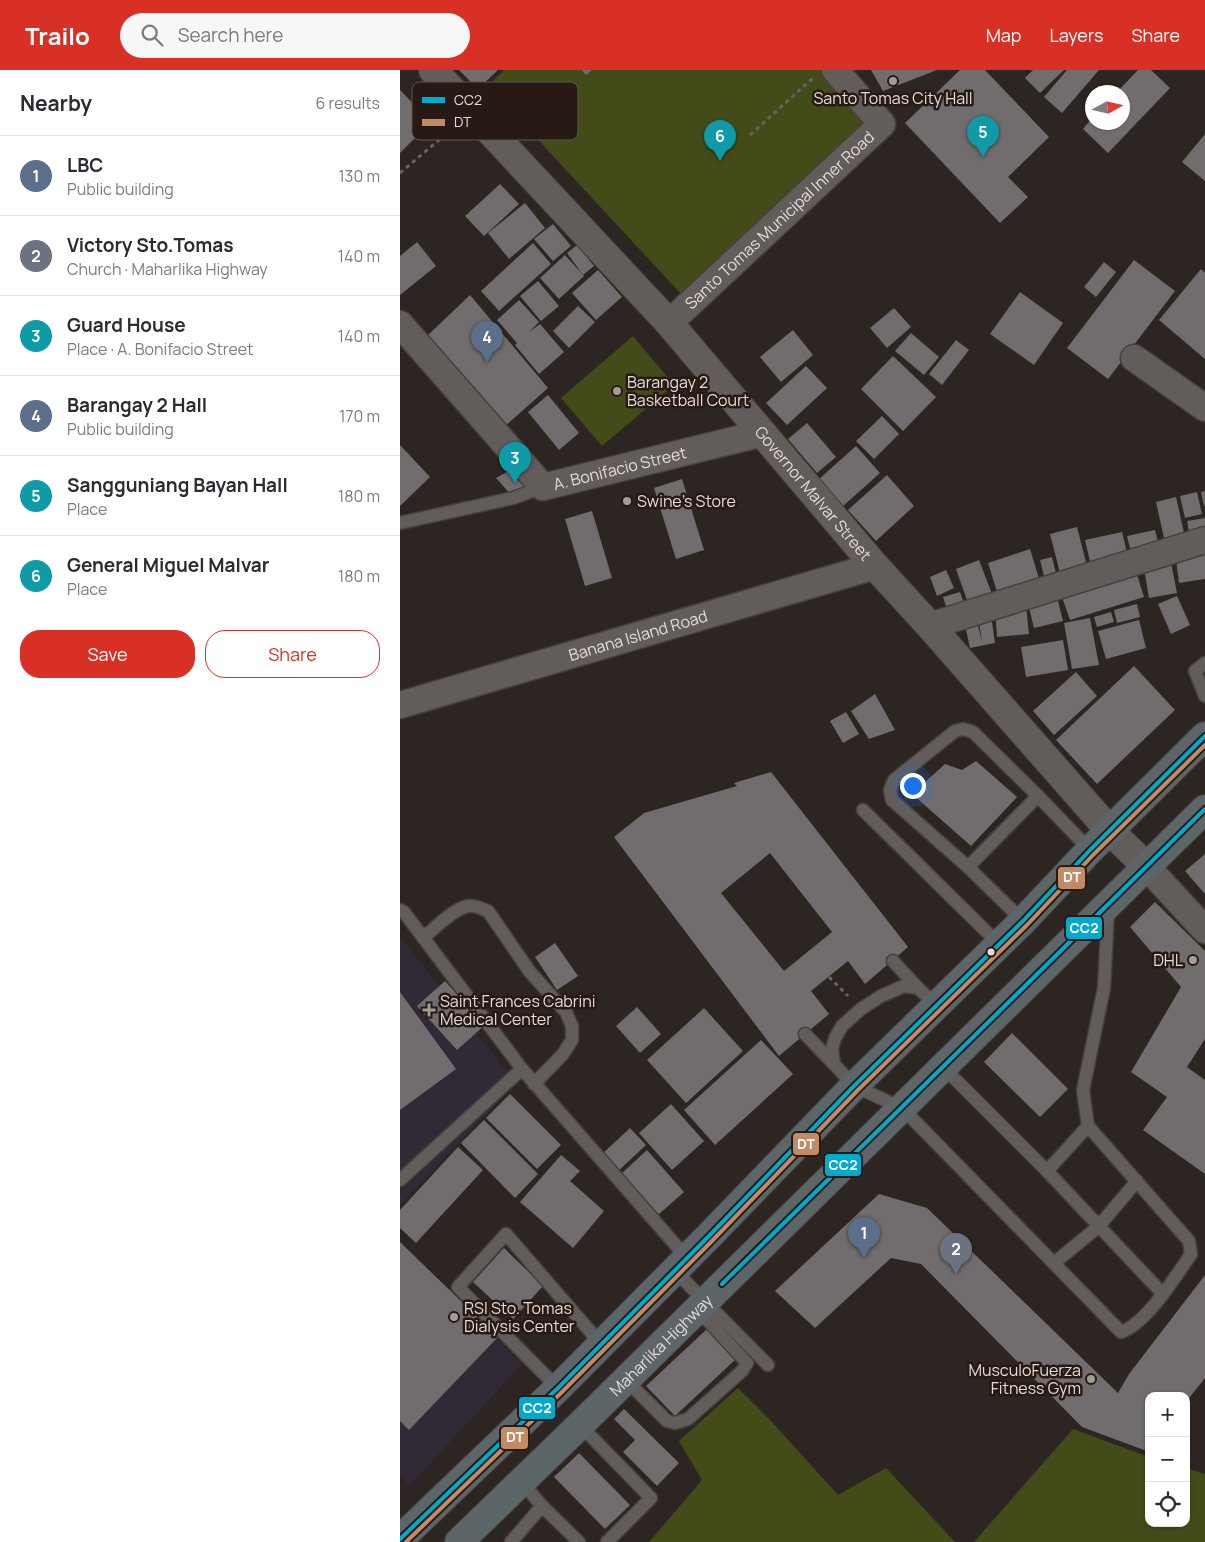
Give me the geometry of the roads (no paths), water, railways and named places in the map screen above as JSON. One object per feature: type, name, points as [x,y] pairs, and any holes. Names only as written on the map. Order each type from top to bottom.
[{"type":"highway","points":[[406,1534],[558,1388],[854,1086],[927,996],[999,944],[1205,736]]},
{"type":"highway","name":"Maharlika Highway","points":[[459,1542],[1205,809]]},
{"type":"street","name":"Governor Malvar Street","points":[[433,70],[444,82]]},
{"type":"street","name":"Santo Tomas Municipal Inner Road","points":[[668,323],[882,124],[825,73]]},
{"type":"street","name":"Governor Malvar Street","points":[[499,140],[668,323],[875,566],[1110,831],[1146,866]]},
{"type":"street","name":"A. Bonifacio Street","points":[[400,324],[543,487],[762,433]]},
{"type":"street","points":[[1134,358],[1205,408]]},
{"type":"street","points":[[930,626],[1205,540]]},
{"type":"street","name":"Banana Island Road","points":[[400,705],[875,566]]},
{"type":"street","points":[[1146,866],[1205,930]]},
{"type":"lane","points":[[400,523],[513,498],[543,487]]},
{"type":"lane","points":[[1205,663],[1195,671],[1205,696]]},
{"type":"lane","points":[[1023,921],[968,867],[892,800],[890,790],[894,780],[955,731],[963,728],[973,732],[1090,850]]},
{"type":"lane","points":[[968,867],[1038,796]]},
{"type":"lane","points":[[863,810],[999,944]]},
{"type":"lane","points":[[805,1034],[854,1086],[902,1108],[1121,1332],[1129,1329],[1164,1294],[1191,1254],[1189,1241],[1138,1180],[1088,1126],[1083,1090],[1104,988],[1108,905]]},
{"type":"lane","points":[[424,938],[455,911],[468,906],[488,911],[530,972],[566,1012],[572,1026],[572,1040],[563,1054],[534,1084]]},
{"type":"lane","points":[[400,910],[404,912],[424,938],[522,1070],[681,1264],[701,1305],[747,1363],[742,1371],[688,1420],[675,1423],[667,1421],[625,1379]]},
{"type":"lane","points":[[893,961],[927,996]]},
{"type":"lane","points":[[834,1064],[832,1049],[835,1038],[842,1026],[861,1009],[881,996],[904,986],[927,996]]},
{"type":"lane","points":[[943,1067],[1047,1171],[1098,1227],[1164,1294]]},
{"type":"lane","points":[[400,1180],[522,1070]]},
{"type":"lane","points":[[1047,1171],[1088,1126]]},
{"type":"lane","points":[[1054,1263],[1098,1227],[1138,1180]]},
{"type":"lane","points":[[558,1388],[458,1287],[506,1234],[601,1344]]},
{"type":"lane","points":[[701,1305],[768,1365]]},
{"type":"lane","points":[[580,1425],[651,1498],[606,1542]]},
{"type":"lane","points":[[521,1481],[542,1506],[580,1542]]},
{"type":"lane","points":[[511,1542],[542,1506]]},
{"type":"place","name":"Santo Tomas City Hall","points":[[893,81]]},
{"type":"place","name":"Sangguniang Bayan Hall","points":[[983,157]]},
{"type":"place","name":"General Miguel Malvar","points":[[720,161]]},
{"type":"place","name":"Barangay 2 Hall","points":[[487,362]]},
{"type":"place","name":"Barangay 2 Basketball Court","points":[[617,391]]},
{"type":"place","name":"Guard House","points":[[515,483]]},
{"type":"place","name":"Swine's Store","points":[[627,501]]},
{"type":"place","name":"DHL","points":[[1193,960]]},
{"type":"place","name":"Saint Frances Cabrini Medical Center","points":[[429,1010]]},
{"type":"place","name":"LBC","points":[[864,1258]]},
{"type":"place","name":"Victory Sto.Tomas","points":[[956,1274]]},
{"type":"place","name":"RSI Sto. Tomas Dialysis Center","points":[[454,1317]]},
{"type":"place","name":"MusculoFuerza Fitness Gym","points":[[1091,1379]]}]
